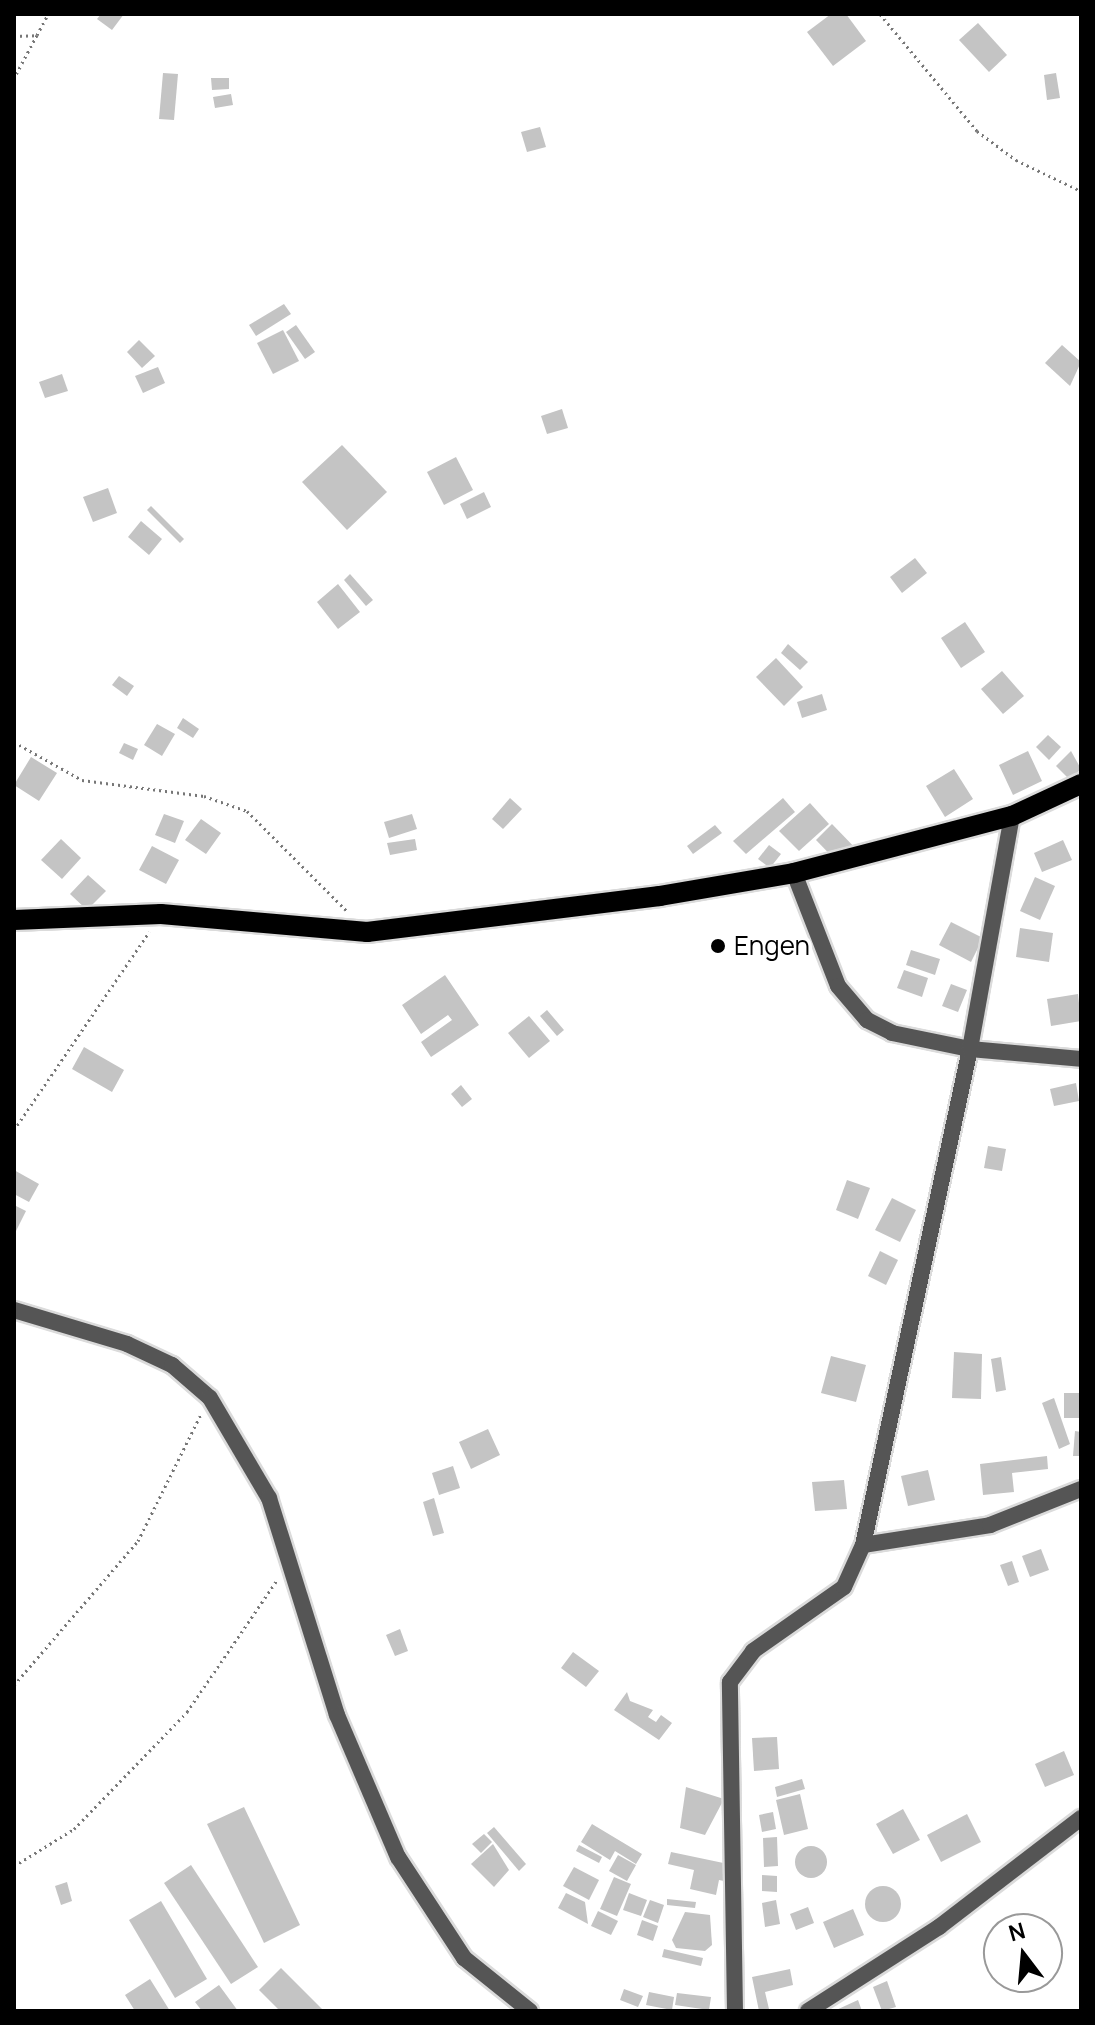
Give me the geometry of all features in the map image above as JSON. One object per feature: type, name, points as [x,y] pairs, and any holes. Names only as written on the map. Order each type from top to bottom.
[{"type":"main road","points":[[14,920],[161,914],[367,932],[794,873],[1012,816],[1081,784]]},
{"type":"street","points":[[735,2011],[730,1682],[753,1651],[844,1587],[863,1545],[970,1049],[1012,816]]},
{"type":"street","points":[[794,873],[838,986],[867,1020],[970,1049],[1081,1059]]},
{"type":"street","points":[[14,1310],[127,1344],[172,1365],[210,1398],[251,1458],[290,1561],[337,1715],[398,1857],[464,1958],[530,2011]]},
{"type":"street","points":[[863,1545],[990,1525],[1081,1489]]},
{"type":"street","points":[[808,2011],[939,1927],[1081,1818]]},
{"type":"path","points":[[14,78],[48,14]]},
{"type":"path","points":[[880,14],[977,131],[1016,160],[1081,191]]},
{"type":"path","points":[[14,36],[37,35]]},
{"type":"path","points":[[14,742],[82,780],[204,796],[247,811],[367,932]]},
{"type":"path","points":[[14,1130],[161,914]]},
{"type":"path","points":[[14,1685],[138,1541],[210,1398]]},
{"type":"path","points":[[14,1866],[74,1829],[187,1712],[290,1561]]},
{"type":"building","points":[[101,14],[124,14],[112,30],[97,19]]},
{"type":"building","points":[[831,14],[846,14],[866,41],[833,66],[807,32]]},
{"type":"building","points":[[978,23],[1007,55],[989,72],[959,40]]},
{"type":"building","points":[[163,73],[178,74],[174,120],[159,119]]},
{"type":"building","points":[[1056,73],[1060,98],[1047,100],[1044,75]]},
{"type":"building","points":[[211,78],[229,78],[229,89],[212,90]]},
{"type":"building","points":[[231,94],[233,105],[215,108],[213,97]]},
{"type":"building","points":[[540,127],[546,147],[527,152],[521,132]]},
{"type":"building","points":[[284,304],[291,314],[256,336],[249,325]]},
{"type":"building","points":[[296,325],[315,352],[305,359],[286,332]]},
{"type":"building","points":[[283,330],[299,361],[273,374],[257,343]]},
{"type":"building","points":[[139,340],[155,356],[142,368],[127,352]]},
{"type":"building","points":[[1062,345],[1081,362],[1070,386],[1045,363]]},
{"type":"building","points":[[158,367],[165,383],[143,393],[135,376]]},
{"type":"building","points":[[62,374],[68,391],[45,398],[39,382]]},
{"type":"building","points":[[562,409],[568,428],[547,434],[541,416]]},
{"type":"building","points":[[342,445],[387,492],[347,530],[302,482]]},
{"type":"building","points":[[456,457],[473,490],[444,505],[427,472]]},
{"type":"building","points":[[108,488],[117,513],[93,522],[83,497]]},
{"type":"building","points":[[484,492],[491,507],[467,519],[460,504]]},
{"type":"building","points":[[151,506],[184,539],[180,543],[147,510]]},
{"type":"building","points":[[141,521],[162,539],[149,555],[128,537]]},
{"type":"building","points":[[915,558],[927,573],[902,593],[890,577]]},
{"type":"building","points":[[350,574],[373,600],[366,606],[344,580]]},
{"type":"building","points":[[338,584],[360,612],[338,629],[317,602]]},
{"type":"building","points":[[965,622],[985,652],[961,668],[941,638]]},
{"type":"building","points":[[788,644],[808,662],[800,670],[781,653]]},
{"type":"building","points":[[776,658],[803,687],[784,706],[756,677]]},
{"type":"building","points":[[1002,671],[1024,696],[1003,714],[981,689]]},
{"type":"building","points":[[119,676],[134,686],[127,696],[112,685]]},
{"type":"building","points":[[822,694],[827,710],[802,718],[797,702]]},
{"type":"building","points":[[183,718],[199,729],[193,738],[177,728]]},
{"type":"building","points":[[157,724],[175,734],[162,756],[144,745]]},
{"type":"building","points":[[1048,735],[1061,747],[1049,760],[1036,747]]},
{"type":"building","points":[[124,743],[138,749],[133,760],[119,753]]},
{"type":"building","points":[[1028,751],[1042,781],[1013,795],[999,765]]},
{"type":"building","points":[[1071,751],[1081,769],[1070,780],[1056,766]]},
{"type":"building","points":[[31,757],[57,773],[39,801],[14,785]]},
{"type":"building","points":[[954,769],[973,799],[945,817],[926,786]]},
{"type":"building","points":[[510,798],[522,809],[503,829],[492,819]]},
{"type":"building","points":[[783,798],[795,812],[746,854],[733,841]]},
{"type":"building","points":[[810,803],[829,824],[799,851],[779,831]]},
{"type":"building","points":[[164,814],[184,821],[175,843],[155,835]]},
{"type":"building","points":[[412,814],[417,829],[389,838],[384,822]]},
{"type":"building","points":[[201,819],[221,833],[206,854],[185,840]]},
{"type":"building","points":[[832,824],[861,854],[845,870],[816,840]]},
{"type":"building","points":[[715,825],[722,833],[693,854],[687,846]]},
{"type":"building","points":[[61,839],[81,858],[62,879],[41,860]]},
{"type":"building","points":[[415,839],[417,850],[390,855],[387,843]]},
{"type":"building","points":[[1063,840],[1072,860],[1042,872],[1034,853]]},
{"type":"building","points":[[769,845],[781,854],[770,868],[758,859]]},
{"type":"building","points":[[152,846],[179,860],[166,884],[139,870]]},
{"type":"building","points":[[88,875],[106,891],[87,910],[70,894]]},
{"type":"building","points":[[1035,877],[1055,886],[1040,920],[1020,911]]},
{"type":"building","points":[[951,922],[983,938],[971,962],[939,945]]},
{"type":"building","points":[[1020,928],[1053,933],[1049,962],[1016,957]]},
{"type":"building","points":[[911,950],[940,959],[935,975],[906,965]]},
{"type":"building","points":[[904,970],[928,978],[922,997],[897,988]]},
{"type":"building","points":[[445,975],[479,1025],[431,1057],[421,1042],[452,1020],[448,1015],[421,1034],[402,1005]]},
{"type":"building","points":[[951,984],[967,990],[958,1012],[942,1006]]},
{"type":"building","points":[[1078,994],[1081,1021],[1051,1026],[1047,999]]},
{"type":"building","points":[[547,1010],[564,1030],[557,1036],[540,1016]]},
{"type":"building","points":[[529,1016],[550,1041],[529,1058],[508,1033]]},
{"type":"building","points":[[84,1047],[124,1070],[112,1092],[72,1069]]},
{"type":"building","points":[[1076,1083],[1079,1101],[1054,1106],[1050,1089]]},
{"type":"building","points":[[461,1085],[472,1099],[462,1107],[451,1094]]},
{"type":"building","points":[[988,1146],[1006,1149],[1002,1171],[984,1168]]},
{"type":"building","points":[[14,1170],[39,1184],[29,1202],[14,1194]]},
{"type":"building","points":[[847,1180],[870,1188],[858,1219],[836,1210]]},
{"type":"building","points":[[892,1198],[916,1210],[900,1242],[875,1230]]},
{"type":"building","points":[[14,1205],[26,1211],[14,1235]]},
{"type":"building","points":[[880,1251],[898,1260],[886,1285],[868,1276]]},
{"type":"building","points":[[954,1352],[982,1354],[981,1399],[952,1398]]},
{"type":"building","points":[[831,1356],[866,1365],[856,1402],[821,1393]]},
{"type":"building","points":[[1001,1357],[1006,1390],[996,1392],[991,1359]]},
{"type":"building","points":[[1064,1393],[1081,1393],[1081,1418],[1064,1418]]},
{"type":"building","points":[[1054,1398],[1070,1444],[1059,1449],[1042,1403]]},
{"type":"building","points":[[488,1429],[500,1455],[471,1469],[459,1442]]},
{"type":"building","points":[[1075,1431],[1081,1432],[1081,1456],[1073,1456]]},
{"type":"building","points":[[1047,1456],[1048,1469],[1012,1473],[1014,1492],[983,1495],[980,1464]]},
{"type":"building","points":[[453,1466],[460,1488],[439,1495],[432,1473]]},
{"type":"building","points":[[928,1470],[935,1500],[908,1506],[901,1476]]},
{"type":"building","points":[[844,1480],[847,1509],[815,1511],[812,1482]]},
{"type":"building","points":[[434,1498],[444,1533],[433,1536],[423,1502]]},
{"type":"building","points":[[1041,1549],[1049,1570],[1030,1577],[1022,1556]]},
{"type":"building","points":[[1012,1561],[1019,1582],[1008,1586],[1000,1565]]},
{"type":"building","points":[[400,1629],[408,1651],[395,1656],[386,1635]]},
{"type":"building","points":[[573,1652],[599,1671],[586,1687],[561,1668]]},
{"type":"building","points":[[627,1692],[630,1701],[653,1710],[648,1717],[656,1722],[661,1715],[672,1723],[659,1740],[614,1710]]},
{"type":"building","points":[[777,1737],[779,1769],[754,1771],[752,1738]]},
{"type":"building","points":[[1064,1751],[1074,1775],[1045,1787],[1035,1764]]},
{"type":"building","points":[[802,1779],[805,1789],[777,1797],[775,1787]]},
{"type":"building","points":[[686,1787],[724,1799],[705,1835],[680,1828]]},
{"type":"building","points":[[800,1794],[808,1829],[784,1835],[776,1800]]},
{"type":"building","points":[[244,1807],[300,1925],[264,1943],[207,1824]]},
{"type":"building","points":[[903,1809],[920,1840],[893,1854],[876,1824]]},
{"type":"building","points":[[773,1812],[776,1829],[762,1832],[759,1815]]},
{"type":"building","points":[[967,1814],[981,1842],[941,1862],[927,1835]]},
{"type":"building","points":[[592,1824],[642,1854],[636,1864],[615,1851],[610,1860],[581,1842]]},
{"type":"building","points":[[494,1827],[526,1864],[519,1871],[487,1833]]},
{"type":"building","points":[[484,1834],[492,1842],[481,1853],[472,1844]]},
{"type":"building","points":[[777,1837],[778,1866],[764,1867],[763,1838]]},
{"type":"building","points":[[493,1844],[509,1870],[494,1887],[471,1864]]},
{"type":"building","points":[[579,1845],[602,1857],[599,1863],[576,1851]]},
{"type":"building","points":[[811,1846],[822,1851],[827,1862],[822,1873],[811,1878],[800,1873],[795,1862],[800,1851]]},
{"type":"building","points":[[671,1852],[733,1865],[729,1882],[719,1880],[716,1895],[690,1889],[694,1870],[668,1864]]},
{"type":"building","points":[[618,1855],[636,1865],[627,1881],[609,1871]]},
{"type":"building","points":[[191,1865],[258,1967],[231,1984],[164,1883]]},
{"type":"building","points":[[574,1867],[599,1880],[589,1900],[563,1886]]},
{"type":"building","points":[[762,1875],[777,1876],[777,1892],[762,1891]]},
{"type":"building","points":[[614,1877],[631,1884],[617,1916],[600,1909]]},
{"type":"building","points":[[67,1882],[72,1901],[61,1905],[55,1886]]},
{"type":"building","points":[[883,1886],[895,1892],[901,1904],[895,1916],[883,1922],[871,1916],[865,1904],[871,1892]]},
{"type":"building","points":[[566,1893],[585,1902],[588,1924],[558,1908]]},
{"type":"building","points":[[629,1893],[647,1900],[641,1916],[623,1910]]},
{"type":"building","points":[[667,1899],[696,1902],[695,1908],[667,1905]]},
{"type":"building","points":[[650,1900],[664,1905],[658,1923],[643,1917]]},
{"type":"building","points":[[776,1900],[780,1924],[765,1927],[762,1903]]},
{"type":"building","points":[[161,1901],[207,1979],[175,1998],[129,1920]]},
{"type":"building","points":[[808,1907],[814,1923],[796,1930],[790,1914]]},
{"type":"building","points":[[853,1909],[864,1935],[834,1948],[823,1922]]},
{"type":"building","points":[[598,1911],[618,1921],[611,1935],[591,1926]]},
{"type":"building","points":[[685,1912],[710,1915],[712,1945],[705,1951],[676,1948],[672,1940]]},
{"type":"building","points":[[642,1920],[658,1926],[653,1941],[637,1935]]},
{"type":"building","points":[[664,1949],[703,1958],[701,1966],[662,1957]]},
{"type":"building","points":[[281,1968],[324,2011],[280,2011],[259,1990]]},
{"type":"building","points":[[790,1969],[793,1985],[765,1992],[769,2009],[759,2011],[752,1977]]},
{"type":"building","points":[[150,1979],[170,2011],[135,2011],[125,1995]]},
{"type":"building","points":[[887,1981],[896,2007],[882,2011],[873,1987]]},
{"type":"building","points":[[219,1985],[238,2011],[202,2011],[195,2002]]},
{"type":"building","points":[[624,1989],[643,1996],[638,2007],[620,2000]]},
{"type":"building","points":[[649,1992],[674,1997],[672,2010],[646,2005]]},
{"type":"building","points":[[677,1993],[711,1997],[709,2010],[675,2005]]},
{"type":"building","points":[[858,2000],[862,2011],[834,2011]]},
{"type":"place","name":"Engen","points":[[718,946]]}]
